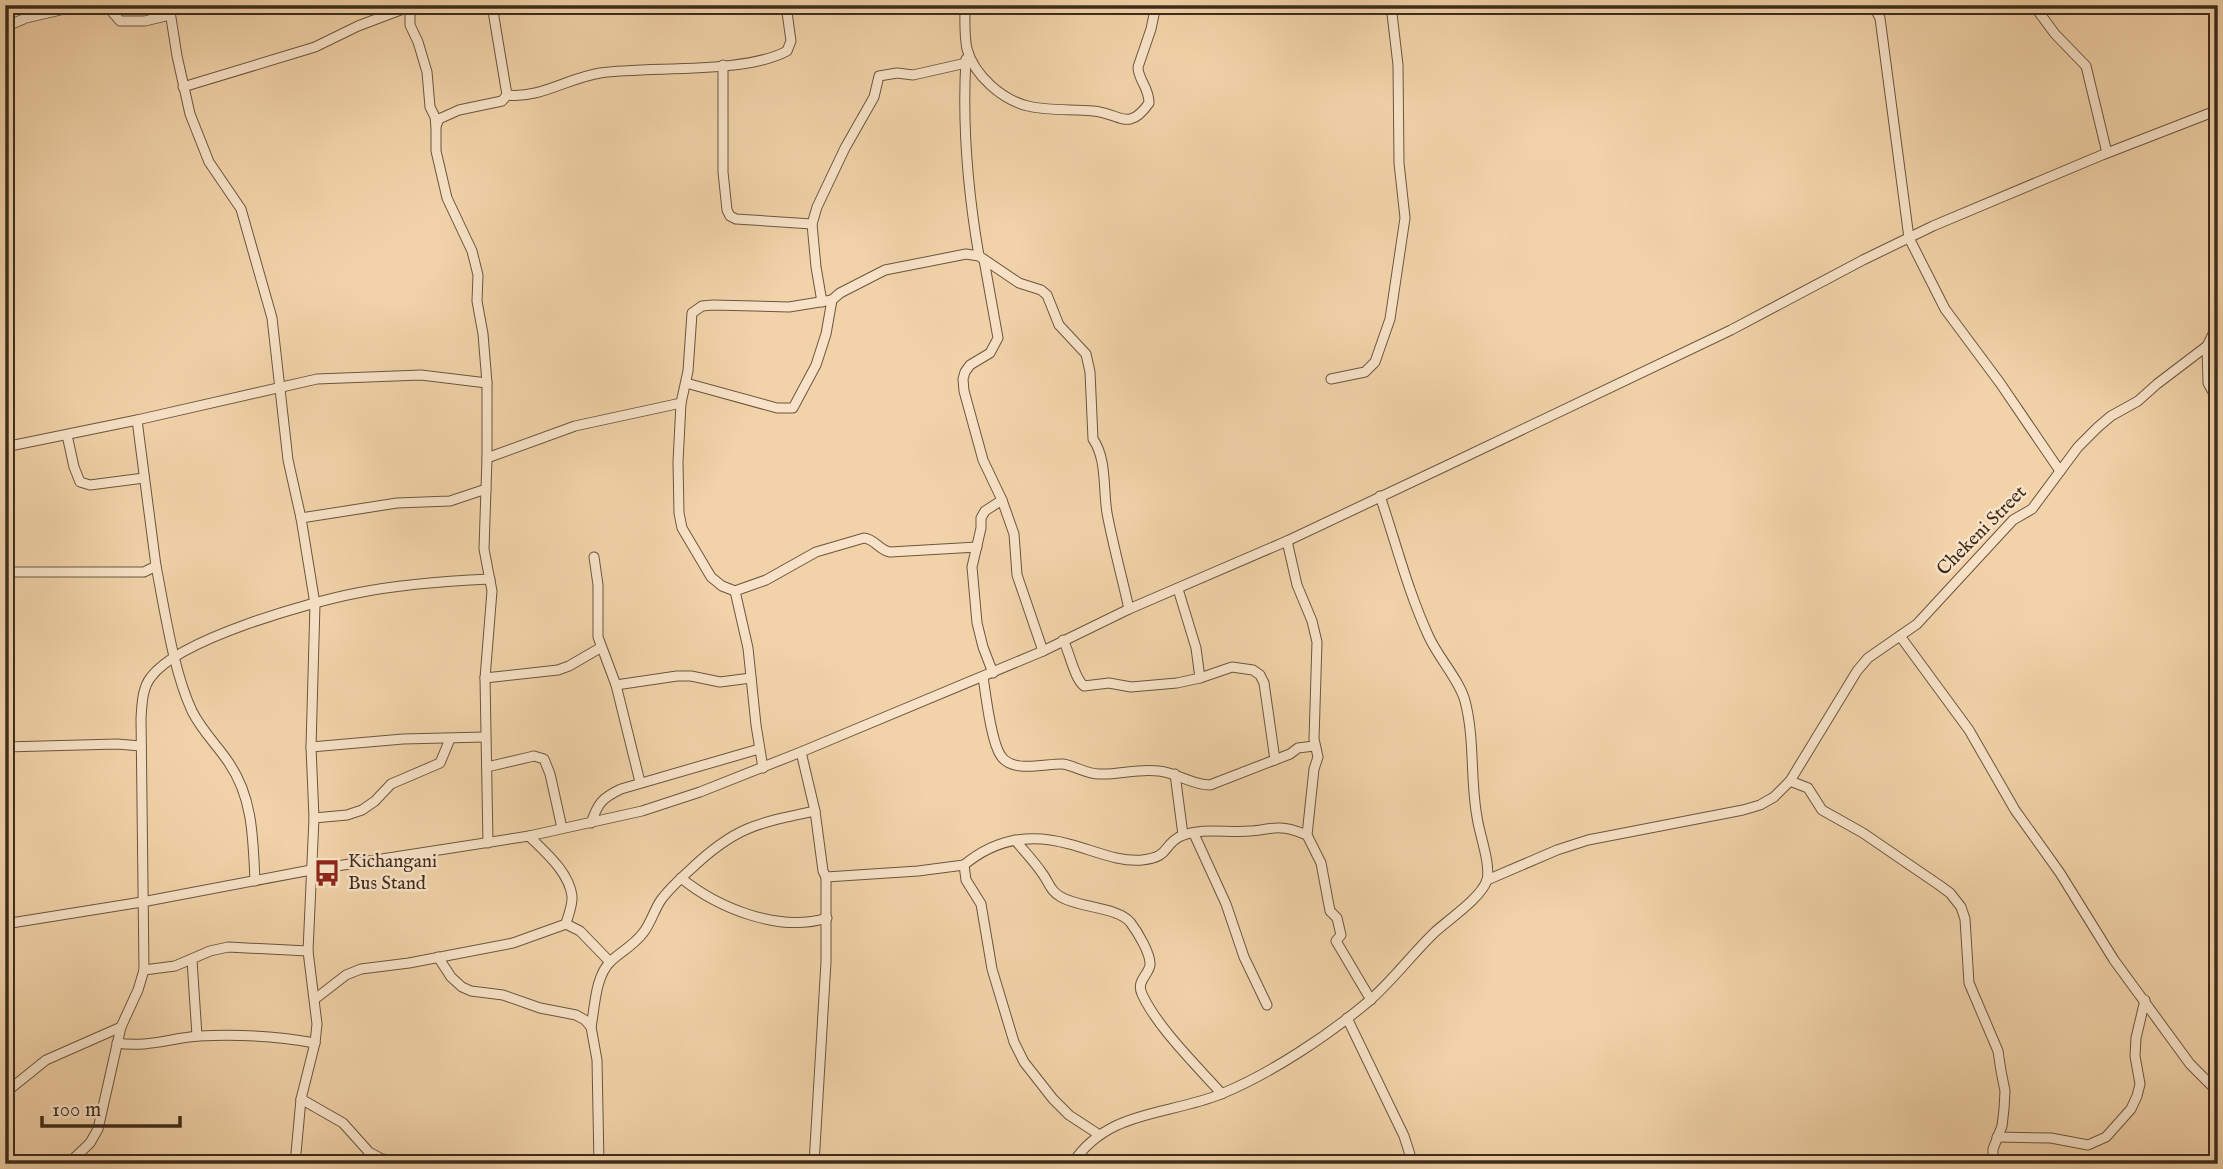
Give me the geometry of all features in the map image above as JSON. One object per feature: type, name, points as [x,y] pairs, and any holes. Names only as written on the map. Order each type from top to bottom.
[{"type":"street","points":[[5,27],[52,8],[82,5]]},
{"type":"street","points":[[106,5],[120,21],[145,21],[170,10],[190,114],[209,162],[235,198],[247,224],[272,318],[288,460],[315,604],[311,747],[314,818],[308,951],[317,1024],[301,1099],[295,1164]]},
{"type":"street","points":[[183,87],[314,47],[378,18],[410,8],[432,5]]},
{"type":"street","points":[[436,126],[439,120],[448,115],[502,101],[507,95],[492,5]]},
{"type":"street","points":[[507,95],[529,96],[598,73],[772,59],[787,51],[791,41],[786,5]]},
{"type":"street","points":[[965,5],[965,123],[973,219],[998,338],[990,353],[970,365],[963,379],[983,460],[1014,534],[1017,575],[1043,651]]},
{"type":"street","points":[[967,50],[978,71],[1010,99],[1028,106],[1105,112],[1126,121],[1134,119],[1149,103],[1149,92],[1138,74],[1138,68],[1156,5]]},
{"type":"street","points":[[1331,379],[1365,372],[1375,362],[1390,319],[1405,218],[1399,163],[1398,65],[1391,5]]},
{"type":"street","points":[[1866,5],[1874,8],[1880,18],[1909,238],[1945,309],[2060,471]]},
{"type":"street","points":[[2039,5],[2038,11],[2055,34],[2086,66],[2108,153]]},
{"type":"street","points":[[410,8],[410,23],[427,72],[430,107],[436,126],[436,151],[447,198],[477,266],[477,301],[487,383],[488,458],[484,549],[492,591],[485,678],[488,844]]},
{"type":"street","points":[[687,383],[777,408],[793,408],[817,365],[826,334],[827,301],[816,267],[813,224],[817,207],[845,148],[874,97],[879,76],[897,73],[914,75],[966,63]]},
{"type":"street","points":[[723,65],[723,172],[730,216],[736,219],[813,224]]},
{"type":"street","points":[[5,924],[142,902],[311,870],[529,836],[654,807],[763,768],[993,673],[1129,609],[1287,541],[1731,330],[1909,238],[2108,153],[2218,110]]},
{"type":"street","points":[[977,547],[890,552],[883,551],[872,540],[864,538],[816,552],[766,580],[735,591],[728,590],[711,577],[682,528],[677,496],[681,403],[687,383],[691,319],[695,309],[713,305],[789,307],[827,301],[896,267],[966,254],[982,258],[1019,284],[1036,288],[1047,295],[1059,325],[1086,354],[1090,372],[1093,439],[1101,456],[1106,510],[1129,609]]},
{"type":"street","name":"Chekeni Street","points":[[1487,880],[1557,850],[1588,840],[1760,805],[1773,797],[1790,781],[1857,671],[1868,658],[1917,624],[2013,520],[2032,509],[2078,447],[2104,422],[2138,401],[2207,346],[2218,324]]},
{"type":"street","points":[[2207,346],[2208,383],[2218,401]]},
{"type":"street","points":[[5,447],[332,377],[421,375],[487,383]]},
{"type":"street","points":[[488,458],[575,426],[681,403]]},
{"type":"street","points":[[137,420],[156,566],[179,676],[201,727],[228,760],[243,787],[251,817],[255,881]]},
{"type":"street","points":[[67,435],[80,482],[90,485],[144,478]]},
{"type":"street","points":[[301,518],[397,503],[450,500],[486,489]]},
{"type":"street","points":[[1072,1164],[1098,1134],[1135,1118],[1222,1094],[1293,1056],[1371,1000],[1433,934],[1481,891],[1487,880],[1486,861],[1472,791],[1470,737],[1464,698],[1441,662],[1428,634],[1380,496]]},
{"type":"street","points":[[993,673],[983,647],[973,591],[972,567],[981,518],[985,511],[1002,500]]},
{"type":"street","points":[[1287,541],[1297,585],[1312,621],[1317,642],[1314,746],[1318,757],[1314,769],[1307,835],[1321,863],[1330,911],[1337,918],[1341,935],[1336,941],[1371,1000]]},
{"type":"street","points":[[594,557],[598,585],[597,625],[600,648],[616,685],[640,782]]},
{"type":"street","points":[[5,572],[144,572],[156,566]]},
{"type":"street","points":[[68,1164],[90,1143],[98,1129],[121,1027],[144,970],[141,746],[142,709],[150,677],[175,656],[237,628],[315,604],[386,588],[490,579]]},
{"type":"street","points":[[1178,589],[1193,635],[1200,678]]},
{"type":"street","points":[[735,591],[748,648],[763,768]]},
{"type":"street","points":[[1900,636],[1969,730],[2015,810],[2060,873],[2114,960],[2190,1064],[2218,1092]]},
{"type":"street","points":[[1063,640],[1072,657],[1076,677],[1084,686],[1109,682],[1141,686],[1200,678],[1232,667],[1253,670],[1260,674],[1264,683],[1275,760]]},
{"type":"street","points":[[485,678],[558,670],[600,648]]},
{"type":"street","points":[[616,685],[677,676],[720,682],[751,678]]},
{"type":"street","points":[[983,677],[995,740],[1000,756],[1006,761],[1040,767],[1060,764],[1097,774],[1152,770],[1210,785],[1290,754],[1298,748],[1314,746]]},
{"type":"street","points":[[311,747],[485,737]]},
{"type":"street","points":[[314,818],[347,815],[362,810],[391,784],[440,763],[450,740]]},
{"type":"street","points":[[5,747],[117,744],[141,746]]},
{"type":"street","points":[[591,823],[597,806],[603,799],[640,782],[760,750]]},
{"type":"street","points":[[801,752],[815,811],[826,877],[827,918],[814,1164]]},
{"type":"street","points":[[487,766],[534,756],[544,760],[551,775],[562,828]]},
{"type":"street","points":[[1175,774],[1183,835]]},
{"type":"street","points":[[1790,781],[1808,788],[1822,810],[1863,833],[1939,885],[1950,893],[1961,907],[1966,932],[1969,983],[1998,1051],[2005,1091],[2002,1126],[1993,1149],[1993,1164]]},
{"type":"street","points":[[599,1164],[597,1060],[591,1027],[602,973],[610,962],[638,939],[662,899],[710,851],[740,831],[765,822],[815,811]]},
{"type":"street","points":[[826,877],[918,871],[964,864],[992,846],[1030,838],[1068,843],[1119,859],[1141,860],[1162,856],[1171,844],[1183,835],[1209,831],[1248,832],[1275,827],[1307,835]]},
{"type":"street","points":[[1194,834],[1226,904],[1244,957],[1267,1005]]},
{"type":"street","points":[[529,836],[562,872],[569,887],[572,903],[566,924]]},
{"type":"street","points":[[1015,840],[1045,876],[1051,891],[1080,905],[1121,915],[1130,923],[1147,949],[1150,962],[1149,969],[1140,983],[1141,992],[1164,1026],[1222,1094]]},
{"type":"street","points":[[964,864],[966,880],[981,904],[992,970],[1019,1052],[1036,1079],[1054,1100],[1069,1115],[1098,1134]]},
{"type":"street","points":[[681,878],[698,892],[725,905],[774,920],[804,924],[827,918]]},
{"type":"street","points":[[315,999],[336,982],[356,971],[513,943],[566,924],[580,931],[610,962]]},
{"type":"street","points":[[144,970],[175,966],[210,951],[228,947],[308,951]]},
{"type":"street","points":[[438,957],[461,987],[503,995],[540,1008],[576,1015],[591,1027]]},
{"type":"street","points":[[192,960],[197,1036]]},
{"type":"street","points":[[1997,1137],[2051,1138],[2088,1145],[2106,1137],[2131,1109],[2137,1096],[2140,1084],[2136,1038],[2145,1000]]},
{"type":"street","points":[[1347,1018],[1404,1136],[1413,1164]]},
{"type":"street","points":[[5,1093],[46,1060],[121,1027]]},
{"type":"street","points":[[117,1043],[146,1044],[197,1036],[275,1036],[315,1043]]},
{"type":"street","points":[[301,1099],[343,1123],[369,1152],[383,1161],[437,1164]]},
{"type":"place","name":"Kichangani Bus Stand","points":[[327,873]]}]
